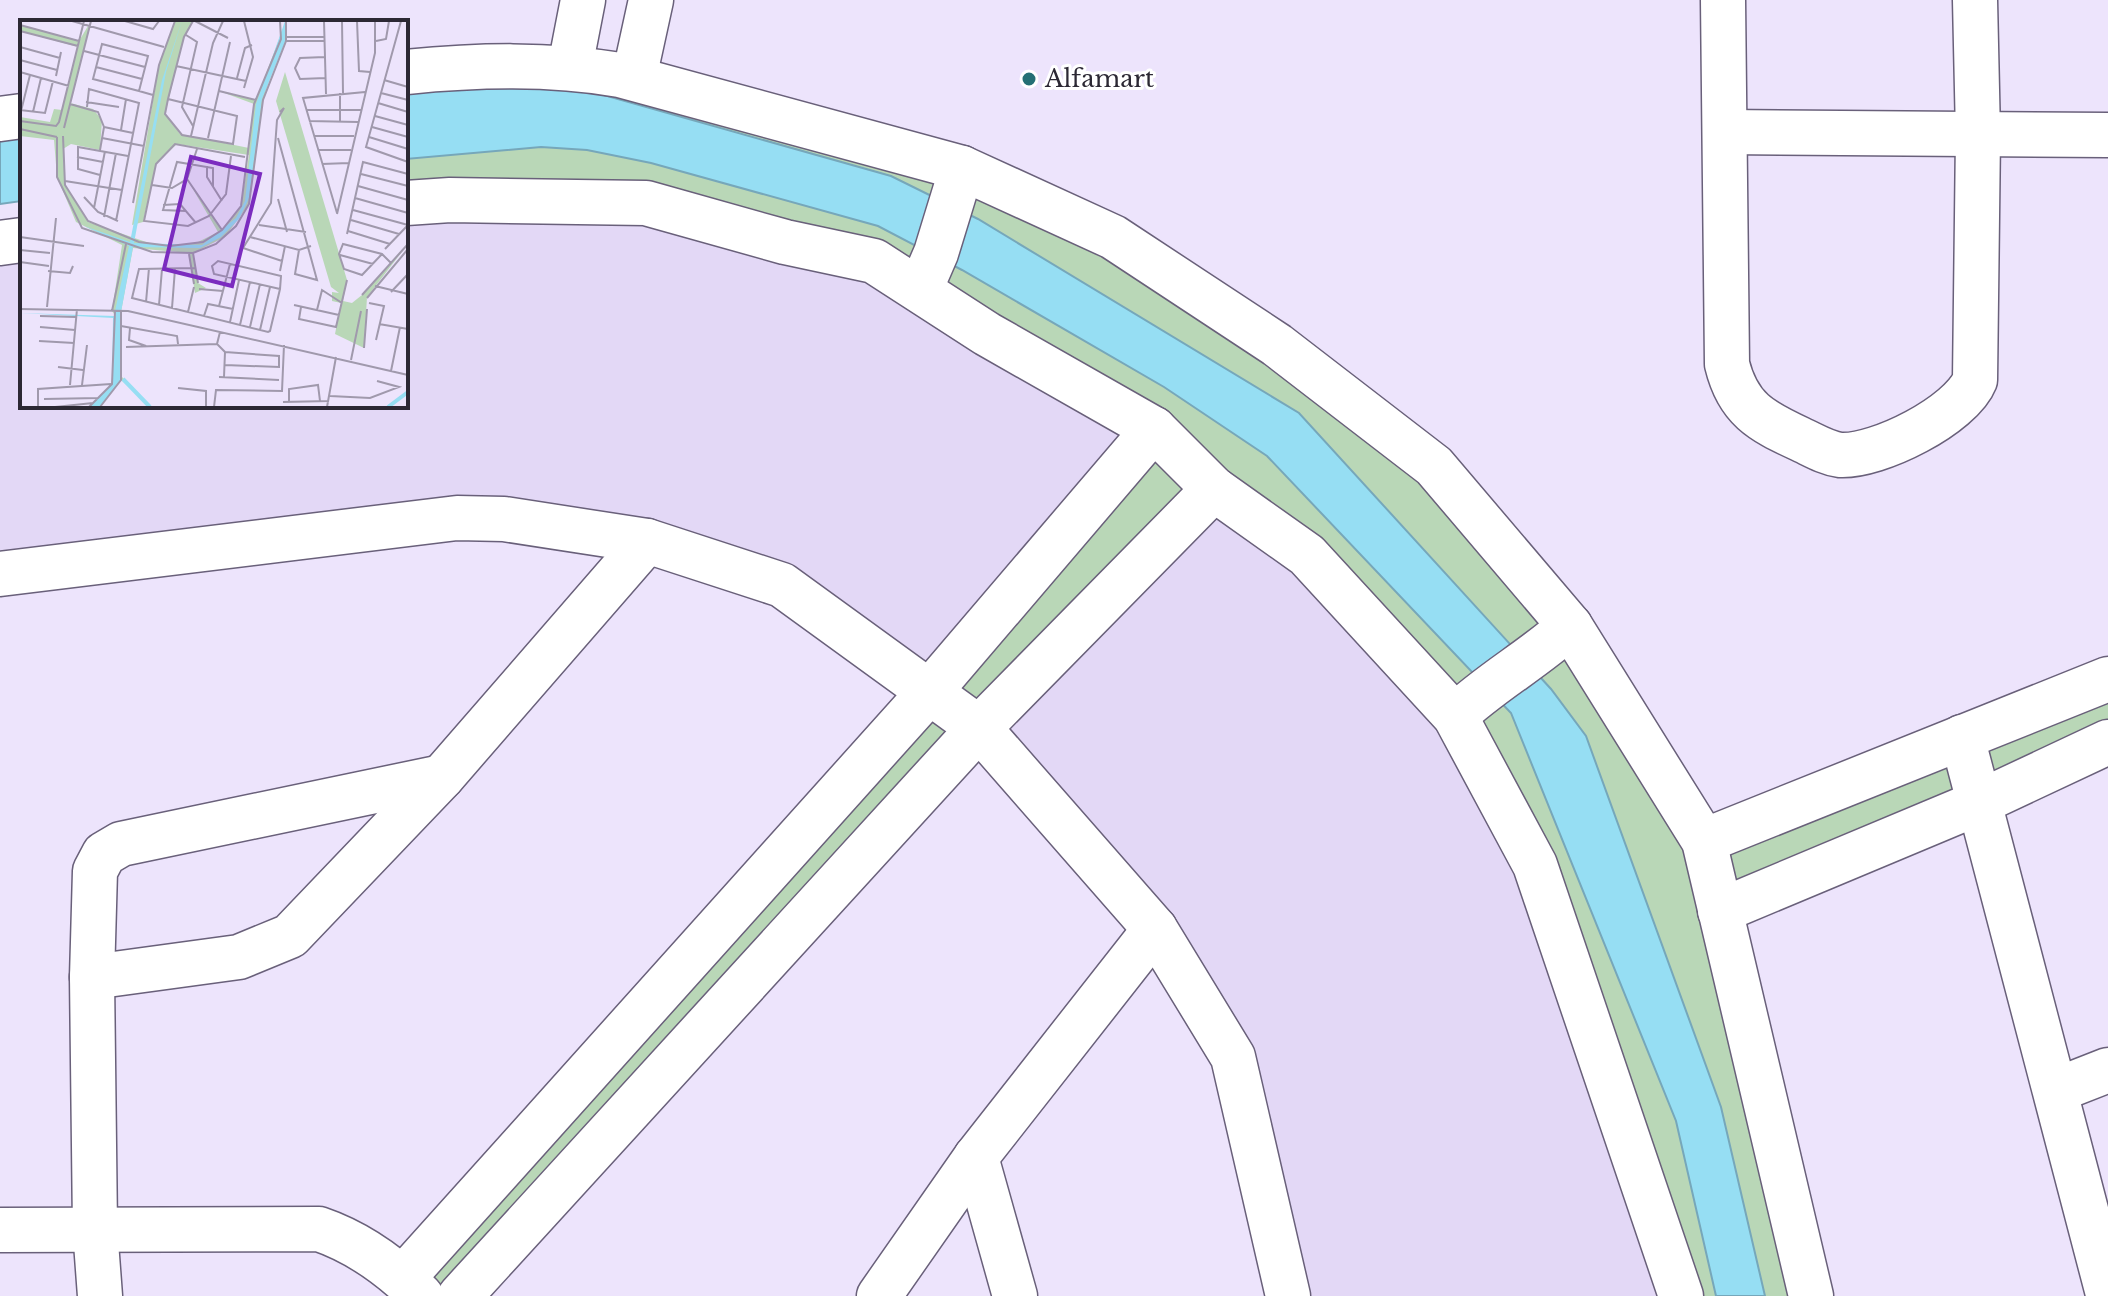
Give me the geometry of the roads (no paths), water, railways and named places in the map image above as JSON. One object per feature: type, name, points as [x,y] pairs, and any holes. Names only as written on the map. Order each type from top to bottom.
[{"type":"street","points":[[570,67],[583,0]]},
{"type":"street","points":[[634,78],[651,0]]},
{"type":"street","points":[[1723,0],[1730,376],[1748,409],[1760,420],[1829,453],[1843,455],[1863,452],[1929,425],[1969,395],[1975,380],[1978,135],[1975,0]]},
{"type":"street","points":[[408,72],[470,65],[570,67],[634,78],[962,168],[1113,237],[1277,345],[1434,466],[1570,626],[1704,841],[1811,1296]]},
{"type":"street","points":[[0,119],[20,116]]},
{"type":"street","points":[[1725,132],[2108,135]]},
{"type":"street","points":[[920,290],[936,253],[962,168]]},
{"type":"street","points":[[408,203],[450,200],[646,203],[785,242],[874,261],[987,334],[1154,429],[1214,489],[1307,555],[1466,706],[1535,865],[1681,1296]]},
{"type":"street","points":[[0,243],[20,240]]},
{"type":"street","points":[[0,1230],[319,1229],[364,1251],[412,1287],[715,931],[931,690],[1154,429]]},
{"type":"street","points":[[460,1296],[979,728],[1214,489]]},
{"type":"street","points":[[0,574],[457,518],[504,519],[647,541],[782,585],[931,690],[979,728],[1155,929],[1233,1057],[1288,1296]]},
{"type":"street","points":[[92,977],[239,957],[290,936],[442,777],[647,541]]},
{"type":"street","points":[[1466,706],[1535,658],[1570,626]]},
{"type":"street","points":[[1704,841],[2108,679]]},
{"type":"street","points":[[1962,737],[2108,1294]]},
{"type":"street","points":[[1720,911],[1978,803],[2108,742]]},
{"type":"street","points":[[100,1296],[95,1229],[92,977],[95,871],[104,854],[121,844],[442,777]]},
{"type":"street","points":[[879,1296],[976,1157],[1155,929]]},
{"type":"street","points":[[715,931],[756,972]]},
{"type":"street","points":[[2057,1090],[2108,1070]]},
{"type":"street","points":[[976,1157],[1015,1296]]},
{"type":"water","points":[[473,87],[586,90],[891,176],[978,219],[1299,413],[1551,689],[1586,736],[1721,1107],[1765,1296],[1716,1296],[1676,1121],[1511,713],[1267,456],[1164,387],[962,270],[878,226],[651,163],[587,150],[541,147],[408,159],[408,94]]},
{"type":"water","points":[[20,138],[20,201],[0,204],[0,140]]},
{"type":"place","name":"Alfamart","points":[[1029,79]]}]
